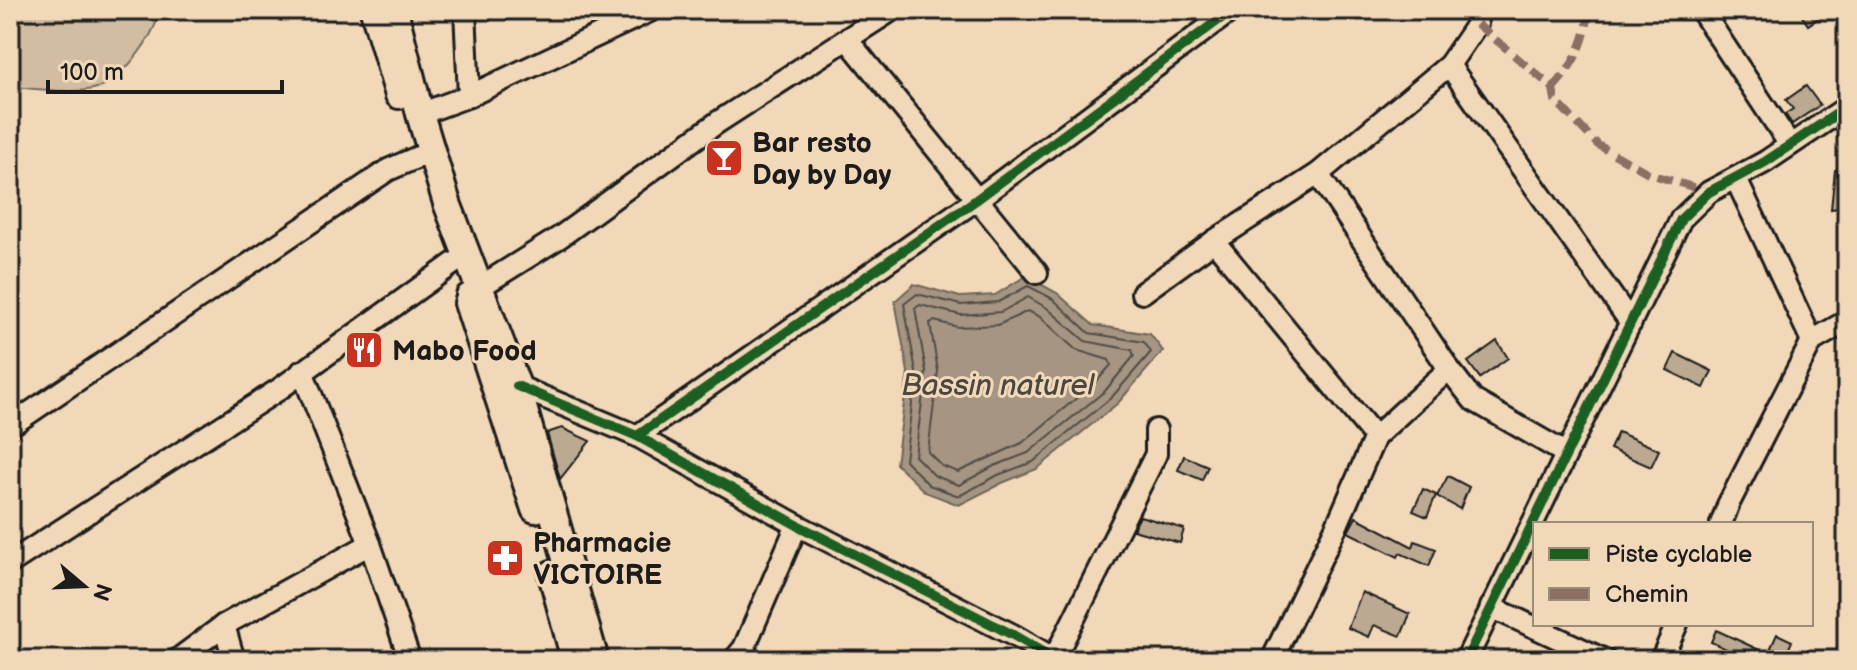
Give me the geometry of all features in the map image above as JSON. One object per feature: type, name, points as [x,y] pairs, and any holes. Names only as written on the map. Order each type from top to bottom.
[{"type":"main road","points":[[374,10],[454,263],[473,292],[517,386],[595,660]]},
{"type":"main road","points":[[394,10],[420,114],[575,660]]},
{"type":"street","points":[[465,10],[469,96]]},
{"type":"street","points":[[420,114],[469,96],[652,10]]},
{"type":"street","points":[[473,292],[560,237],[718,122],[847,39],[862,18],[892,10]]},
{"type":"street","points":[[637,436],[976,200],[1232,10]]},
{"type":"street","points":[[1142,293],[1214,241],[1318,174],[1449,65],[1477,24],[1474,10]]},
{"type":"street","points":[[1701,10],[1790,145]]},
{"type":"street","points":[[847,39],[1037,273]]},
{"type":"street","points":[[1449,65],[1631,323]]},
{"type":"street","points":[[1466,660],[1681,219],[1709,192],[1736,179],[1847,107]]},
{"type":"street","points":[[10,426],[388,170],[418,157]]},
{"type":"street","points":[[1318,174],[1473,400],[1565,453]]},
{"type":"street","points":[[1736,179],[1812,341]]},
{"type":"street","points":[[1214,241],[1375,437]]},
{"type":"street","points":[[10,563],[278,390],[454,263]]},
{"type":"street","points":[[1722,522],[1742,475],[1812,341],[1847,321]]},
{"type":"street","points":[[1272,660],[1337,525],[1375,437],[1449,369]]},
{"type":"street","points":[[302,371],[370,544],[410,660]]},
{"type":"street","points":[[517,386],[637,436],[797,525],[1055,659],[1156,454],[1156,430]]},
{"type":"street","points":[[734,660],[744,648],[797,525]]},
{"type":"street","points":[[177,660],[224,625],[370,544]]},
{"type":"street","points":[[1491,607],[1605,660]]},
{"type":"street","points":[[224,625],[234,660]]},
{"type":"street","points":[[1661,660],[1676,626]]},
{"type":"shaded area","points":[[10,10],[160,10],[144,45],[115,78],[93,89],[74,91],[10,87]]},
{"type":"water","name":"Bassin naturel","points":[[1026,276],[1057,293],[1093,325],[1150,334],[1163,351],[1118,403],[1037,469],[959,505],[925,492],[896,464],[908,372],[895,301],[914,284],[960,297],[995,295]]},
{"type":"building","points":[[1798,10],[1831,10],[1808,25]]},
{"type":"building","points":[[1806,86],[1820,105],[1792,124],[1785,114],[1793,109],[1786,100]]},
{"type":"building","points":[[1840,169],[1845,207],[1831,209],[1835,170]]},
{"type":"building","points":[[1497,341],[1508,358],[1480,378],[1468,362]]},
{"type":"building","points":[[1675,353],[1712,371],[1704,388],[1667,370]]},
{"type":"building","points":[[562,428],[590,441],[560,479],[547,433]]},
{"type":"building","points":[[1618,432],[1659,450],[1651,467],[1610,449]]},
{"type":"building","points":[[1184,456],[1208,466],[1202,480],[1178,470]]},
{"type":"building","points":[[1448,476],[1469,487],[1460,509],[1437,496]]},
{"type":"building","points":[[1423,489],[1436,495],[1427,517],[1413,511]]},
{"type":"building","points":[[1140,516],[1184,529],[1180,543],[1133,530]]},
{"type":"building","points":[[1356,517],[1413,547],[1415,541],[1436,549],[1429,566],[1400,553],[1398,557],[1348,532]]},
{"type":"building","points":[[1362,592],[1410,614],[1401,636],[1374,625],[1369,637],[1348,628]]},
{"type":"building","points":[[1716,630],[1781,660],[1750,660],[1711,642]]},
{"type":"building","points":[[1777,634],[1792,641],[1784,660],[1768,654]]},
{"type":"marked path","points":[[1553,88],[1578,52],[1589,10]]},
{"type":"marked path","points":[[1477,24],[1553,88],[1555,100],[1598,145],[1650,174],[1709,192]]},
{"type":"cycle path","points":[[637,436],[976,200],[1232,10]]},
{"type":"cycle path","points":[[1533,522],[1681,219],[1709,192],[1765,162],[1847,107]]},
{"type":"cycle path","points":[[517,386],[637,436],[797,525],[1056,660]]},
{"type":"cycle path","points":[[1466,660],[1533,523]]},
{"type":"place","name":"Bar resto Day by Day","points":[[724,158]]},
{"type":"place","name":"Mabo Food","points":[[364,350]]},
{"type":"place","name":"Pharmacie VICTOIRE","points":[[505,558]]}]
